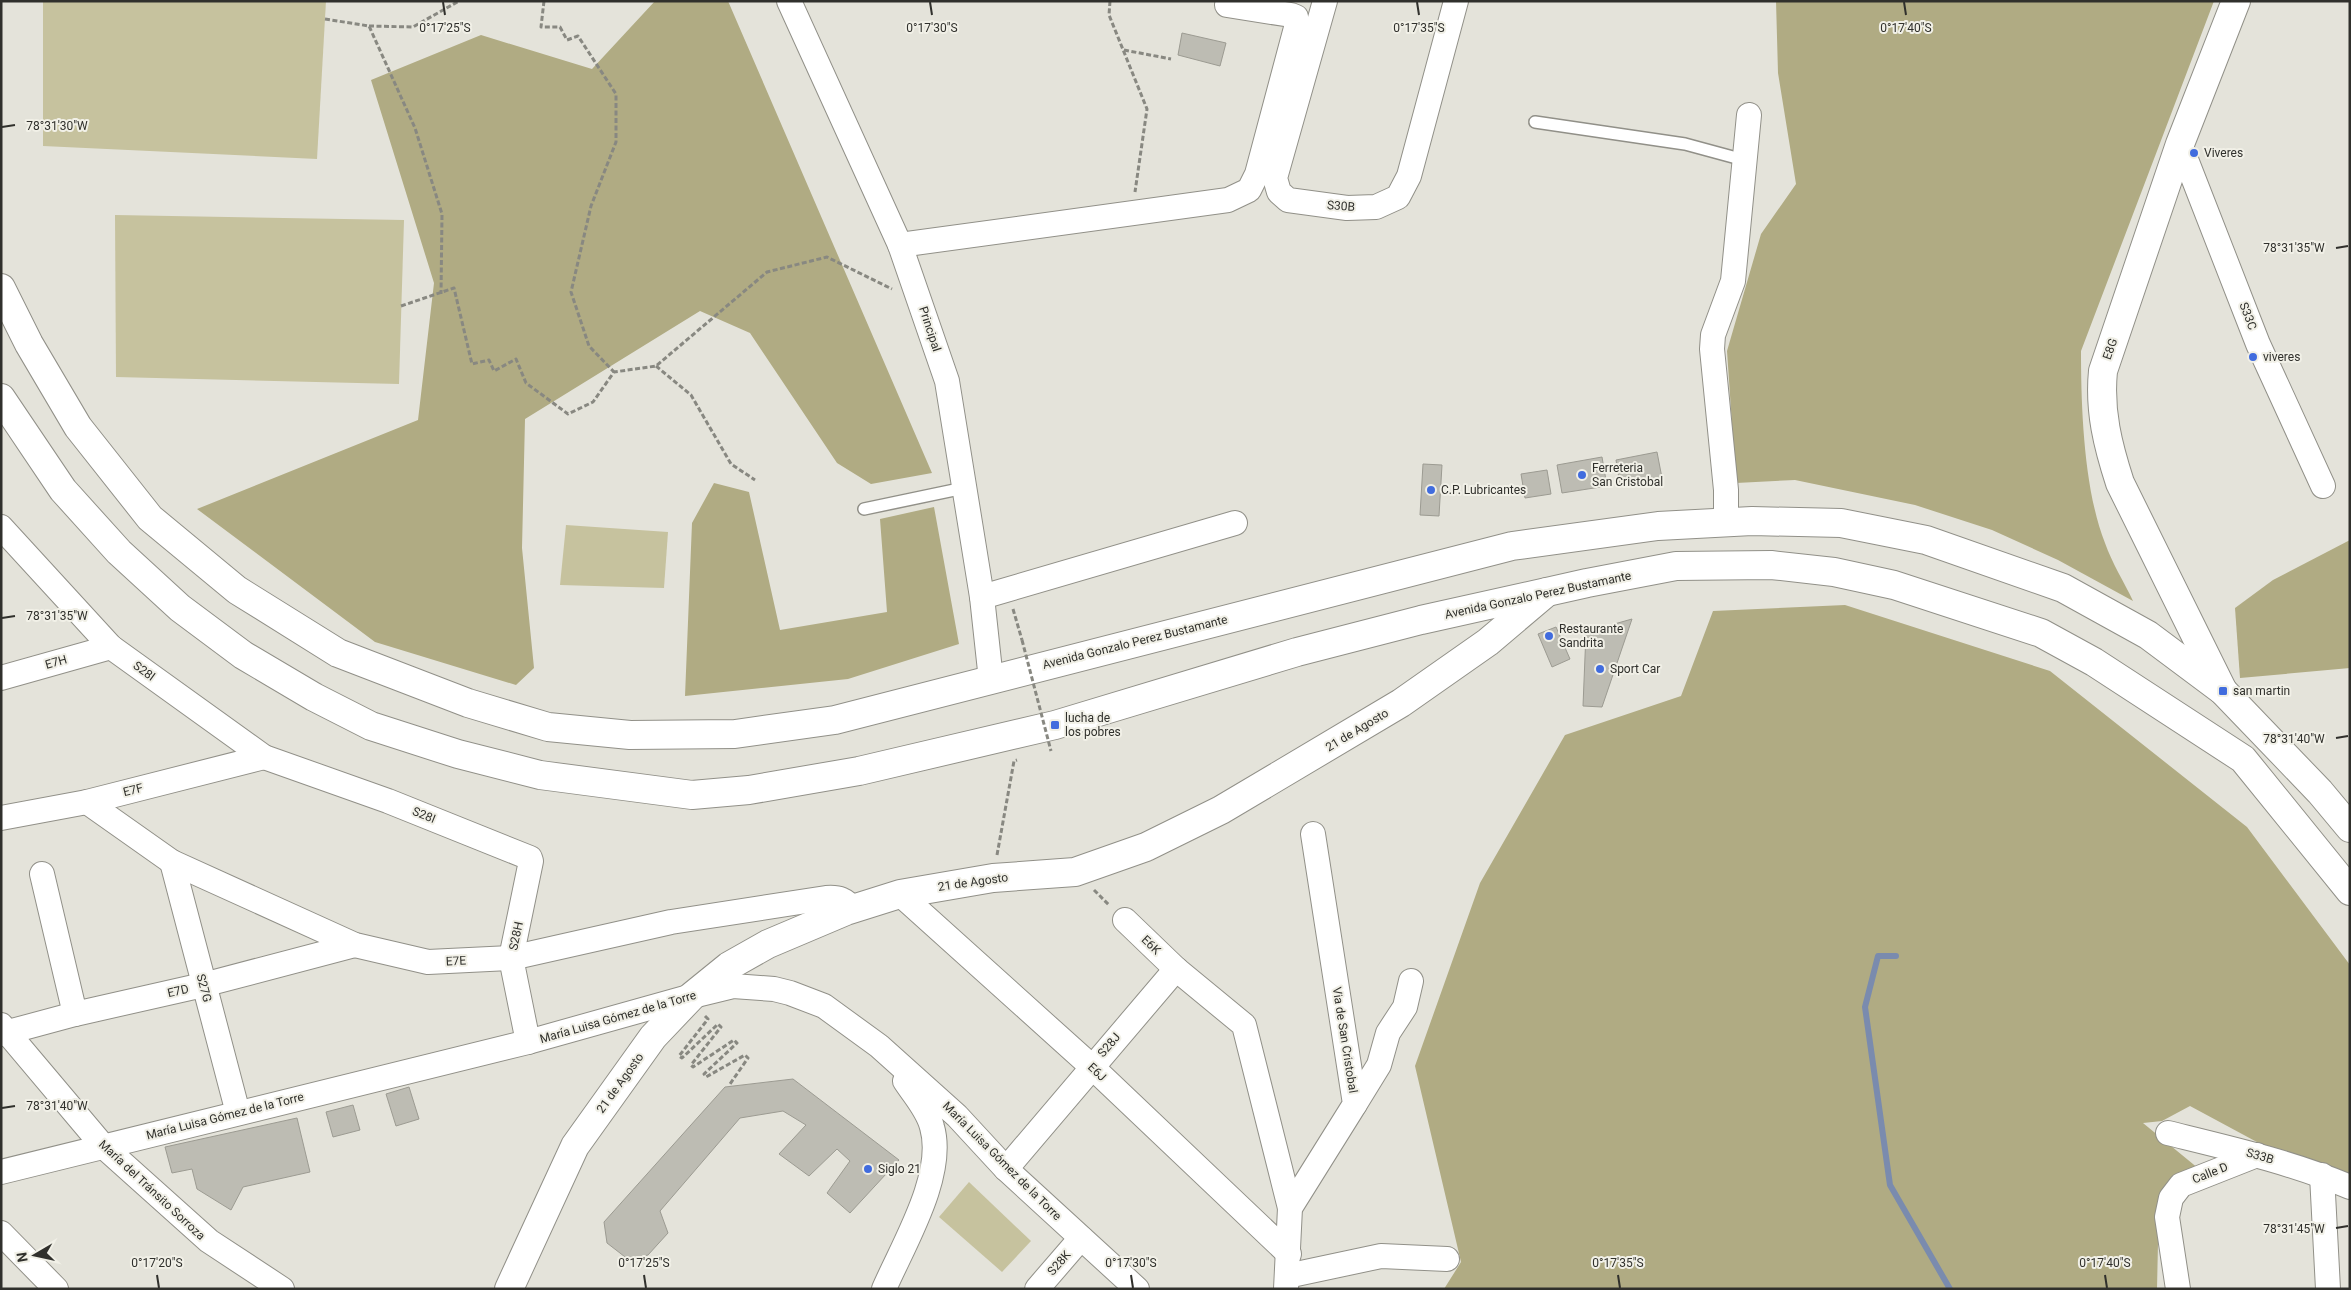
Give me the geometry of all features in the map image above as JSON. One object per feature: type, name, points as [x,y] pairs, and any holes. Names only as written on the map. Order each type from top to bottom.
[{"type":"main road","name":"E8G","points":[[2223,690],[2120,483],[2109,451],[2100,397],[2103,372],[2180,144],[2236,1]]},
{"type":"main road","name":"Avenida Gonzalo Perez Bustamante","points":[[1,288],[29,344],[78,427],[150,518],[237,590],[338,653],[468,703],[548,727],[630,735],[736,734],[835,720],[1512,546],[1658,526],[1726,522],[1841,523],[1926,540],[2063,588],[2148,635],[2223,690],[2320,792],[2350,828]]},
{"type":"main road","name":"Avenida Gonzalo Perez Bustamante","points":[[1,398],[63,490],[119,552],[180,608],[243,656],[314,697],[371,726],[494,764],[540,775],[692,795],[749,790],[886,765],[1054,725],[1297,652],[1421,620],[1547,592],[1676,566],[1772,566],[1834,572],[1894,585],[2041,633],[2094,662],[2146,694],[2242,759],[2350,891]]},
{"type":"main road","name":"21 de Agosto","points":[[509,1289],[575,1146],[653,1037],[692,996],[730,966],[768,944],[900,894],[993,878],[1075,872],[1146,847],[1221,810],[1315,756],[1401,703],[1504,629],[1547,592]]},
{"type":"street","name":"Principal","points":[[789,1],[900,245],[922,304],[947,381],[982,597],[991,680]]},
{"type":"street","name":"S30B","points":[[1324,1],[1275,178],[1279,192],[1288,200],[1347,208],[1376,207],[1398,196],[1409,176],[1456,1]]},
{"type":"street","points":[[900,245],[1228,200],[1249,190],[1257,174],[1297,24],[1296,18],[1227,5]]},
{"type":"street","points":[[1726,522],[1726,481],[1712,349],[1713,335],[1733,281],[1748,115]]},
{"type":"street","name":"S33C","points":[[2180,144],[2258,344],[2323,486]]},
{"type":"street","points":[[982,597],[1235,523]]},
{"type":"street","name":"S28l","points":[[1,527],[111,647],[264,756],[317,775]]},
{"type":"street","name":"E7H","points":[[1,678],[111,647]]},
{"type":"street","name":"E7F","points":[[1,818],[87,802],[264,756]]},
{"type":"street","name":"S28I","points":[[317,775],[388,801],[530,858]]},
{"type":"street","name":"E7E","points":[[87,802],[172,862],[355,945],[428,962],[511,958],[671,922],[826,898],[838,897],[847,901],[854,910]]},
{"type":"street","name":"Via de San Cristobal","points":[[1290,1208],[1356,1104],[1313,834]]},
{"type":"street","name":"S28H","points":[[528,1042],[511,958],[531,861],[530,858]]},
{"type":"street","name":"S27G","points":[[172,862],[238,1113]]},
{"type":"street","points":[[42,874],[75,1014]]},
{"type":"street","name":"E6J","points":[[900,894],[1091,1066],[1287,1273]]},
{"type":"street","name":"E6K","points":[[1125,920],[1176,969],[1244,1025],[1290,1208]]},
{"type":"street","name":"E7D","points":[[3,1031],[204,985],[355,945]]},
{"type":"street","name":"S28J","points":[[1006,1168],[1091,1066],[1176,969]]},
{"type":"street","points":[[1356,1104],[1379,1065],[1388,1033],[1404,1007],[1411,981]]},
{"type":"street","name":"María Luisa Gómez de la Torre","points":[[1,1172],[528,1042],[733,986],[774,989],[824,1006],[879,1046],[957,1116],[1006,1168],[1137,1289]]},
{"type":"street","name":"María del Tránsito Sorroza","points":[[3,1031],[103,1146],[209,1242],[282,1289]]},
{"type":"street","points":[[879,1046],[922,1106],[932,1126],[935,1146],[934,1165],[920,1208],[884,1289]]},
{"type":"street","name":"S33B","points":[[2168,1133],[2257,1155],[2322,1175],[2350,1187]]},
{"type":"street","name":"Calle D","points":[[2178,1289],[2167,1217],[2171,1198],[2181,1185],[2257,1155]]},
{"type":"street","points":[[2322,1175],[2328,1289]]},
{"type":"street","points":[[1290,1208],[1287,1273],[1381,1256],[1447,1259]]},
{"type":"street","points":[[1,1233],[56,1289]]},
{"type":"street","name":"S28K","points":[[1037,1289],[1081,1238]]},
{"type":"lane","points":[[1535,122],[1685,144],[1744,160]]},
{"type":"lane","points":[[864,509],[964,488]]},
{"type":"path","points":[[325,19],[369,26],[413,27],[459,1]]},
{"type":"path","points":[[544,1],[541,27],[560,27],[567,40],[578,36],[616,94],[616,142],[591,206],[572,292],[589,346],[614,372]]},
{"type":"path","points":[[1110,1],[1109,15],[1147,109],[1132,212]]},
{"type":"path","points":[[369,26],[415,128],[442,214],[441,294]]},
{"type":"path","points":[[1124,50],[1171,59]]},
{"type":"path","points":[[401,306],[441,294],[454,288],[472,364],[489,360],[494,371],[516,359],[526,383],[568,414],[593,402],[614,372],[656,366],[766,272],[826,257],[922,304]]},
{"type":"path","points":[[656,366],[691,395],[731,464],[755,480]]},
{"type":"path","points":[[1007,589],[1051,750],[1042,753]]},
{"type":"path","points":[[993,878],[1014,761],[1023,758]]},
{"type":"path","points":[[1075,872],[1125,920]]},
{"type":"path","points":[[698,1022],[704,1016],[708,1019],[679,1056],[682,1058],[718,1024],[721,1026],[691,1065],[693,1067],[734,1040],[737,1043],[704,1074],[706,1077],[745,1055],[748,1058],[730,1084]]},
{"type":"shaded area","points":[[43,1],[326,1],[317,159],[43,146]]},
{"type":"shaded area","points":[[655,1],[728,1],[932,473],[871,484],[837,463],[750,333],[700,311],[525,419],[522,548],[534,668],[516,685],[375,642],[197,509],[418,420],[434,283],[371,80],[481,35],[592,69]]},
{"type":"shaded area","points":[[1776,1],[2214,1],[2081,351],[2083,423],[2092,499],[2108,550],[2133,601],[2058,560],[1992,530],[1915,505],[1795,480],[1736,483],[1727,351],[1761,234],[1796,184],[1778,73]]},
{"type":"shaded area","points":[[115,215],[404,220],[399,384],[116,377]]},
{"type":"shaded area","points":[[714,483],[749,492],[780,630],[887,612],[880,519],[934,507],[959,644],[848,679],[685,696],[692,523]]},
{"type":"shaded area","points":[[566,525],[668,532],[664,588],[560,585]]},
{"type":"shaded area","points":[[2350,540],[2350,668],[2240,678],[2235,608],[2273,580]]},
{"type":"shaded area","points":[[1845,605],[2050,671],[2247,827],[2350,965],[2350,1192],[2190,1106],[2162,1121],[2143,1123],[2210,1178],[2159,1197],[2157,1289],[1444,1289],[1461,1262],[1415,1066],[1480,883],[1565,735],[1681,696],[1713,611]]},
{"type":"shaded area","points":[[969,1182],[1031,1241],[1002,1272],[939,1217]]},
{"type":"building","points":[[1182,33],[1226,43],[1220,66],[1178,55]]},
{"type":"building","points":[[1657,452],[1662,478],[1620,485],[1616,460]]},
{"type":"building","name":"Ferreteria San Cristobal","points":[[1602,457],[1607,486],[1562,493],[1557,465]]},
{"type":"building","name":"C.P. Lubricantes","points":[[1423,464],[1442,465],[1439,516],[1420,515]]},
{"type":"building","points":[[1547,470],[1551,494],[1525,498],[1521,474]]},
{"type":"building","name":"Sport Car","points":[[1632,619],[1602,707],[1583,706],[1586,632]]},
{"type":"building","points":[[1556,627],[1570,659],[1552,667],[1538,634]]},
{"type":"building","name":"Siglo 21","points":[[793,1079],[899,1160],[850,1213],[827,1193],[850,1161],[837,1149],[809,1176],[779,1154],[806,1125],[783,1111],[740,1118],[660,1211],[668,1233],[648,1255],[629,1260],[607,1243],[604,1222],[725,1087]]},
{"type":"building","points":[[409,1087],[419,1119],[396,1126],[386,1094]]},
{"type":"building","points":[[353,1105],[360,1130],[333,1137],[326,1112]]},
{"type":"building","points":[[297,1118],[310,1172],[243,1187],[231,1210],[197,1189],[192,1169],[172,1173],[165,1147]]},
{"type":"waterway","points":[[1896,956],[1878,956],[1865,1007],[1890,1185],[1950,1289]]},
{"type":"place","name":"Viveres","points":[[2194,153]]},
{"type":"place","name":"viveres","points":[[2253,357]]},
{"type":"place","name":"Ferreteria San Cristobal","points":[[1582,475]]},
{"type":"place","name":"C.P. Lubricantes","points":[[1431,490]]},
{"type":"place","name":"Restaurante Sandrita","points":[[1549,636]]},
{"type":"place","name":"Sport Car","points":[[1600,669]]},
{"type":"place","name":"san martin","points":[[2223,691]]},
{"type":"place","name":"lucha de los pobres","points":[[1055,725]]},
{"type":"place","name":"Siglo 21","points":[[868,1169]]}]
